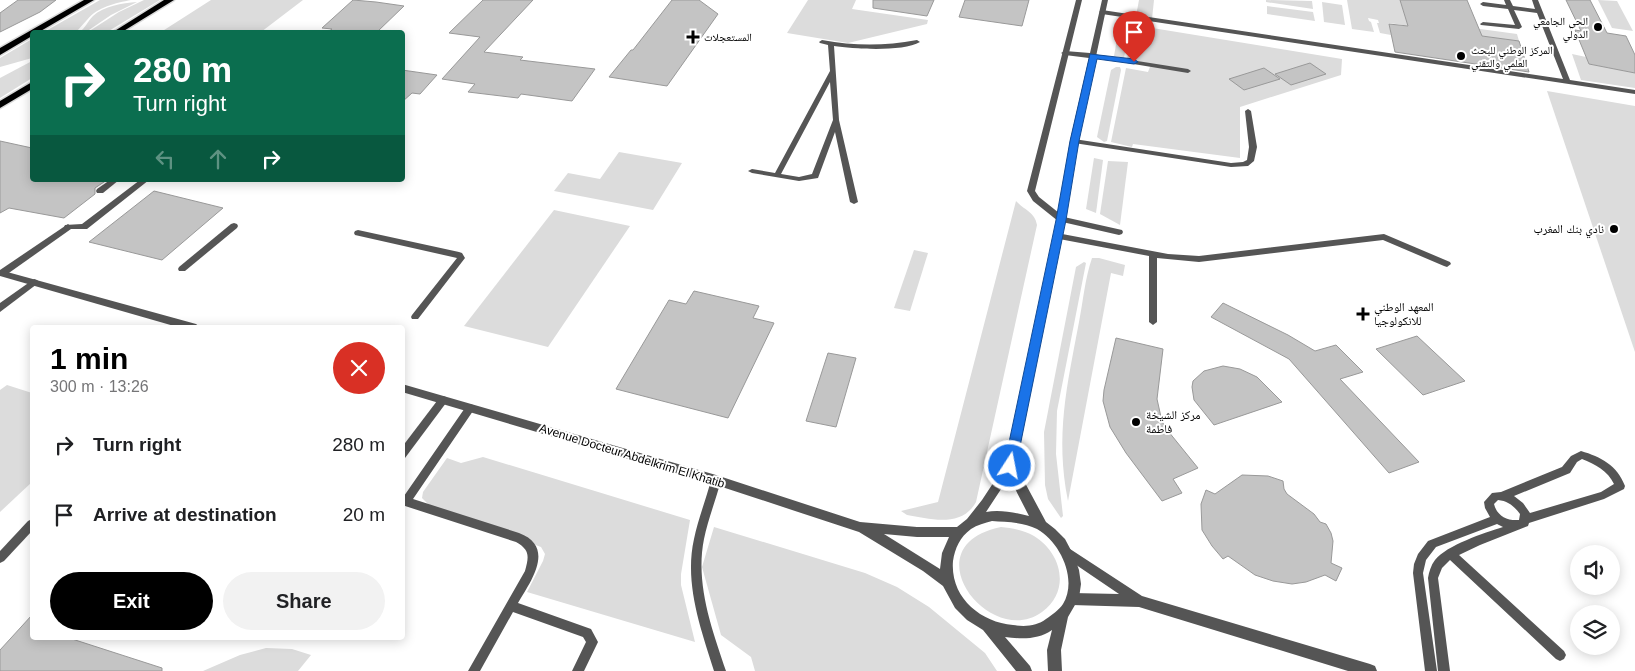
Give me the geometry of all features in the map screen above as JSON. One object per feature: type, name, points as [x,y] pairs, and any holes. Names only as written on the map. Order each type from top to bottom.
[{"type":"main road","points":[[38,30],[90,0]]},
{"type":"main road","points":[[120,30],[170,0]]},
{"type":"main road","points":[[0,52],[30,35]]},
{"type":"main road","points":[[0,105],[30,86]]},
{"type":"street","points":[[1062,616],[1042,630],[1014,633],[987,626],[969,615],[956,600],[948,582],[945,564],[949,547],[959,532],[971,523],[986,504],[1010,466],[1061,220],[1074,141],[1105,0]]},
{"type":"street","points":[[1065,53],[1093,56]]},
{"type":"street","points":[[1,273],[68,227]]},
{"type":"street","points":[[1,273],[185,325]]},
{"type":"street","points":[[0,308],[34,282]]},
{"type":"street","name":"Avenue Docteur Abdelkrim El Khatib","points":[[405,389],[716,480],[860,527]]},
{"type":"street","points":[[1010,466],[1018,485],[1041,525],[1056,537],[1067,552],[1075,575],[1072,599],[1062,616],[1054,650],[1055,671]]},
{"type":"street","points":[[971,523],[992,516],[1015,517],[1041,525]]},
{"type":"street","points":[[860,527],[917,532],[959,532]]},
{"type":"street","points":[[860,527],[927,567],[948,582]]},
{"type":"street","points":[[1067,552],[1139,601]]},
{"type":"street","points":[[1072,599],[1139,601],[1364,670]]},
{"type":"street","points":[[987,626],[1025,671]]},
{"type":"lane","points":[[1078,0],[1030,188],[1036,199],[1061,220],[1119,232]]},
{"type":"lane","points":[[1483,24],[1519,27],[1507,0]]},
{"type":"lane","points":[[1535,0],[1567,82]]},
{"type":"lane","points":[[1483,4],[1539,11]]},
{"type":"lane","points":[[1102,12],[1635,92]]},
{"type":"lane","points":[[822,42],[859,48],[876,48],[917,42]]},
{"type":"lane","points":[[831,44],[836,120],[854,202]]},
{"type":"lane","points":[[1093,56],[1188,71]]},
{"type":"lane","points":[[777,175],[833,71]]},
{"type":"lane","points":[[1074,141],[1201,161],[1231,165],[1245,164],[1250,161],[1253,147],[1248,111]]},
{"type":"lane","points":[[752,171],[800,179],[815,176],[836,120]]},
{"type":"lane","points":[[100,191],[112,182]]},
{"type":"lane","points":[[68,227],[84,226],[142,182]]},
{"type":"lane","points":[[182,269],[234,226]]},
{"type":"lane","points":[[358,233],[459,255],[461,258],[415,317]]},
{"type":"lane","points":[[1057,236],[1153,255],[1199,260],[1384,237],[1448,264]]},
{"type":"lane","points":[[1153,255],[1153,322]]},
{"type":"lane","points":[[405,451],[443,400]]},
{"type":"lane","points":[[405,500],[470,408]]},
{"type":"lane","points":[[1444,671],[1433,578],[1440,562],[1451,554],[1522,522],[1604,494],[1620,486],[1618,480],[1613,473],[1595,459],[1581,456],[1574,459],[1566,470],[1502,496],[1491,498],[1489,507],[1498,519],[1505,523],[1522,522]]},
{"type":"lane","points":[[716,480],[699,540],[696,573],[698,590],[720,671]]},
{"type":"lane","points":[[1502,496],[1517,503],[1522,508],[1522,522]]},
{"type":"lane","points":[[405,501],[519,538],[529,543],[533,550],[530,572],[474,671]]},
{"type":"lane","points":[[1431,671],[1418,573],[1419,561],[1432,544],[1498,519]]},
{"type":"lane","points":[[0,558],[30,526]]},
{"type":"lane","points":[[1451,554],[1560,655]]},
{"type":"lane","points":[[511,606],[588,633],[592,642],[578,671]]},
{"type":"shaded area","points":[[100,0],[131,0],[101,9],[91,16],[78,30],[48,30]]},
{"type":"shaded area","points":[[144,0],[160,0],[110,30],[91,30],[119,12]]},
{"type":"shaded area","points":[[211,0],[303,0],[264,30],[164,30]]},
{"type":"shaded area","points":[[808,0],[856,0],[852,9],[928,20],[927,24],[848,43],[787,33]]},
{"type":"shaded area","points":[[1139,0],[1154,0],[1152,19],[1136,16]]},
{"type":"shaded area","points":[[1266,0],[1312,1],[1313,9],[1266,2]]},
{"type":"shaded area","points":[[1347,0],[1400,0],[1407,19],[1517,34],[1519,41],[1389,23],[1391,35],[1380,33],[1378,20],[1368,18],[1374,32],[1352,29]]},
{"type":"shaded area","points":[[1598,0],[1617,1],[1633,31],[1612,28]]},
{"type":"shaded area","points":[[137,2],[111,15],[89,30],[82,30],[97,13],[119,4]]},
{"type":"shaded area","points":[[1322,2],[1342,5],[1345,25],[1324,22]]},
{"type":"shaded area","points":[[1267,6],[1313,12],[1315,21],[1267,14]]},
{"type":"shaded area","points":[[1120,22],[1130,24],[1124,58],[1114,56]]},
{"type":"shaded area","points":[[1134,25],[1342,59],[1341,75],[1240,107],[1240,158],[1133,144],[1132,147],[1111,142],[1126,68],[1148,72],[1151,64],[1127,59]]},
{"type":"shaded area","points":[[30,40],[30,59],[0,67],[0,58]]},
{"type":"shaded area","points":[[1572,54],[1586,57],[1589,64],[1635,73],[1635,88],[1581,80]]},
{"type":"shaded area","points":[[30,62],[30,79],[0,98],[0,78]]},
{"type":"shaded area","points":[[1120,67],[1121,70],[1107,141],[1104,142],[1097,137],[1111,70]]},
{"type":"shaded area","name":"نادي بنك المغرب","points":[[1547,91],[1635,106],[1635,352]]},
{"type":"shaded area","points":[[619,152],[682,163],[653,210],[554,191],[568,173],[600,179]]},
{"type":"shaded area","points":[[1094,158],[1103,160],[1096,213],[1086,209]]},
{"type":"shaded area","points":[[1108,161],[1128,162],[1120,225],[1100,214]]},
{"type":"shaded area","points":[[1016,201],[1032,214],[1037,225],[976,502],[963,516],[954,519],[935,520],[907,515],[901,511],[938,502]]},
{"type":"shaded area","points":[[554,210],[630,226],[548,347],[464,326]]},
{"type":"shaded area","points":[[914,250],[928,253],[910,311],[894,308]]},
{"type":"shaded area","points":[[1092,258],[1125,265],[1123,276],[1111,273],[1068,501],[1064,477],[1064,411],[1070,368]]},
{"type":"shaded area","points":[[1084,262],[1086,263],[1057,411],[1056,454],[1063,516],[1061,518],[1048,499],[1045,485],[1044,432],[1076,267]]},
{"type":"shaded area","points":[[7,385],[30,392],[30,484],[0,512],[0,390]]},
{"type":"shaded area","points":[[483,457],[690,520],[681,574],[681,585],[695,642],[527,592],[543,561],[545,554],[541,547],[430,506],[422,498],[423,492],[447,458],[461,463]]},
{"type":"shaded area","points":[[714,527],[865,573],[897,587],[929,607],[985,653],[997,671],[755,671],[751,657],[721,635],[702,567]]},
{"type":"shaded area","points":[[1001,527],[1026,532],[1044,543],[1051,552],[1059,572],[1060,583],[1057,594],[1051,603],[1042,612],[1022,620],[1001,617],[982,607],[968,591],[960,572],[961,554],[974,538]]},
{"type":"shaded area","points":[[266,648],[292,649],[311,655],[298,671],[203,671],[240,655]]},
{"type":"building","points":[[18,0],[56,0],[40,12],[0,32],[0,13]]},
{"type":"building","points":[[353,0],[404,6],[379,30],[331,30],[332,29],[322,28]]},
{"type":"building","points":[[483,0],[533,0],[484,52],[523,57],[520,60],[595,69],[572,101],[521,94],[518,98],[468,92],[475,84],[442,79],[480,37],[449,33]]},
{"type":"building","points":[[672,0],[699,0],[718,14],[667,86],[609,77],[633,50]]},
{"type":"building","points":[[873,0],[934,0],[927,16],[873,8]]},
{"type":"building","points":[[965,0],[1029,0],[1022,26],[959,17]]},
{"type":"building","points":[[1400,0],[1467,0],[1482,36],[1519,41],[1529,72],[1395,52],[1389,24],[1408,26]]},
{"type":"building","points":[[1566,0],[1590,0],[1607,33],[1626,36],[1635,55],[1635,73],[1589,64],[1575,30],[1581,31]]},
{"type":"building","points":[[1310,63],[1326,74],[1291,85],[1275,74]]},
{"type":"building","points":[[1264,68],[1280,79],[1244,90],[1229,79]]},
{"type":"building","points":[[405,70],[437,75],[420,94],[412,93],[405,99]]},
{"type":"building","points":[[0,141],[30,148],[30,182],[104,182],[95,188],[95,194],[64,218],[9,208],[0,213]]},
{"type":"building","points":[[154,191],[223,208],[162,260],[89,242]]},
{"type":"building","points":[[694,291],[759,306],[753,318],[774,323],[728,418],[616,389],[669,300],[686,304]]},
{"type":"building","points":[[1223,303],[1288,335],[1315,351],[1336,345],[1363,372],[1340,379],[1419,462],[1389,473],[1289,359],[1211,317]]},
{"type":"building","points":[[1417,336],[1465,381],[1423,395],[1376,349]]},
{"type":"building","name":"مركز الشيخة فاطمة","points":[[1116,338],[1163,349],[1157,399],[1161,417],[1164,426],[1198,468],[1173,479],[1182,493],[1162,501],[1126,453],[1110,427],[1103,401]]},
{"type":"building","points":[[828,353],[856,358],[836,427],[806,421]]},
{"type":"building","points":[[1223,366],[1240,369],[1257,377],[1282,402],[1214,425],[1194,400],[1192,387],[1193,381],[1204,371]]},
{"type":"building","points":[[1242,475],[1268,476],[1283,481],[1287,494],[1314,514],[1320,522],[1326,524],[1333,541],[1331,563],[1342,568],[1336,581],[1325,575],[1306,582],[1292,584],[1273,581],[1255,575],[1228,556],[1223,559],[1202,530],[1201,504],[1206,490],[1215,494]]},
{"type":"building","points":[[30,617],[30,640],[75,640],[162,668],[162,671],[0,671],[0,650]]},
{"type":"place","name":"الحي الجامعي الدولي","points":[[1598,27]]},
{"type":"place","name":"المستعجلات","points":[[693,37]]},
{"type":"place","name":"المركز الوطني للبحث العلمي والتقني","points":[[1461,56]]},
{"type":"place","name":"نادي بنك المغرب","points":[[1614,229]]},
{"type":"place","name":"المعهد الوطني للانكولوجيا","points":[[1363,314]]},
{"type":"place","name":"مركز الشيخة فاطمة","points":[[1136,422]]},
{"type":"route","points":[[1010,466],[1061,220],[1074,141],[1093,56],[1134,62]]}]
